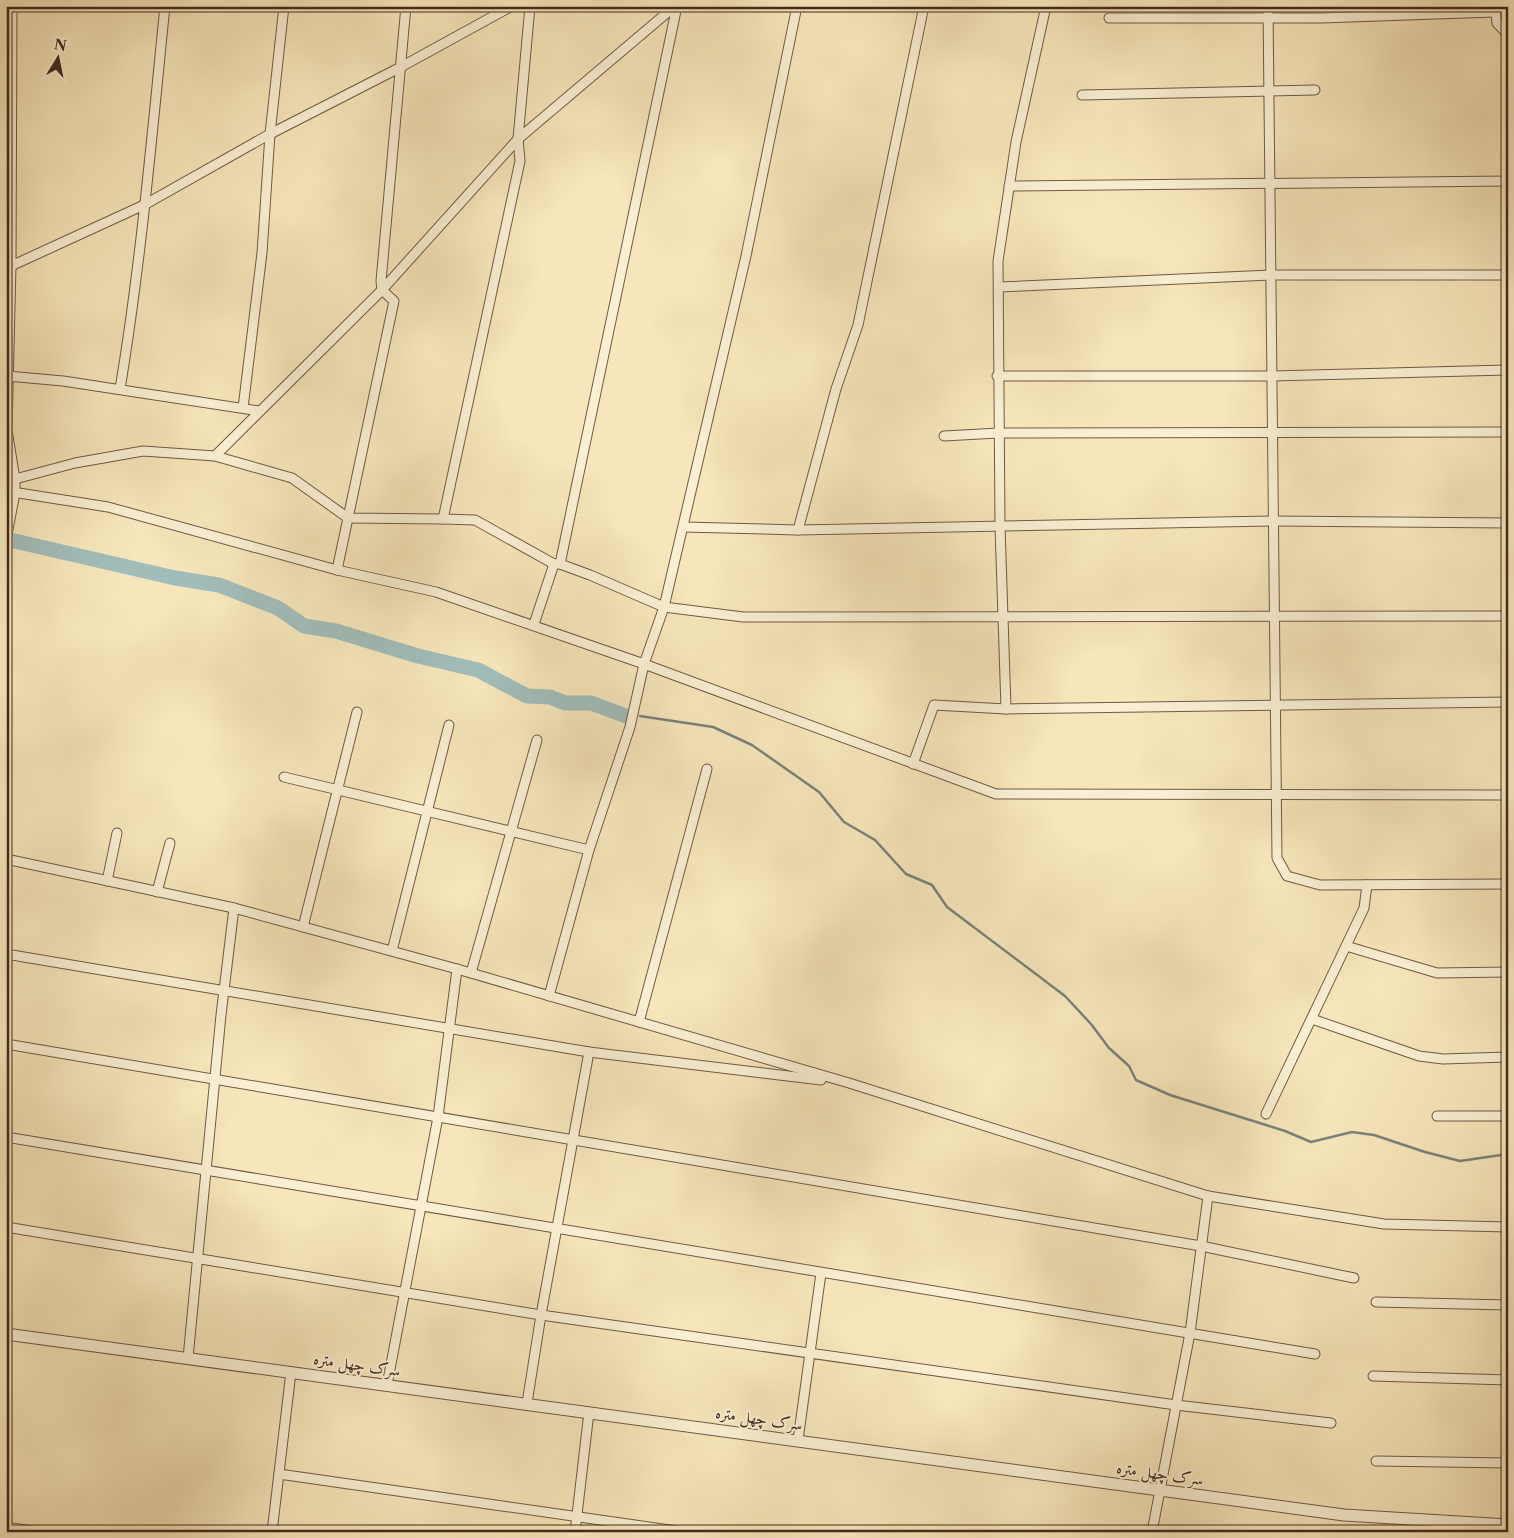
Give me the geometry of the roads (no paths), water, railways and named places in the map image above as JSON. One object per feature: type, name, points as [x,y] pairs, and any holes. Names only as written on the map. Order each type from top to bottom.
[{"type":"street","points":[[6,540],[10,492],[15,479],[6,430],[11,266],[8,181],[12,6]]},
{"type":"street","points":[[120,390],[130,332],[164,6]]},
{"type":"street","points":[[243,408],[262,253],[270,134],[284,6]]},
{"type":"street","points":[[337,570],[394,301],[382,290],[381,281],[406,6]]},
{"type":"street","points":[[11,266],[144,205],[270,134],[399,68],[512,6]]},
{"type":"street","points":[[443,518],[520,161],[518,139],[530,6]]},
{"type":"street","points":[[215,456],[382,290],[518,139],[676,6]]},
{"type":"street","points":[[534,624],[557,564],[676,6]]},
{"type":"street","points":[[549,996],[589,850],[630,727],[644,664],[664,607],[746,256],[797,6]]},
{"type":"street","points":[[798,530],[836,389],[858,325],[924,6]]},
{"type":"street","points":[[1006,710],[998,433],[998,261],[1009,186],[1046,6]]},
{"type":"street","points":[[1268,6],[1277,858],[1287,876],[1320,885],[1508,884]]},
{"type":"street","points":[[1109,18],[1399,16],[1494,9],[1499,26],[1508,34]]},
{"type":"street","points":[[1082,95],[1315,90]]},
{"type":"street","points":[[1009,186],[1270,185],[1508,181]]},
{"type":"street","points":[[999,287],[1271,275],[1508,275]]},
{"type":"street","points":[[997,376],[1272,376],[1507,373],[1508,360]]},
{"type":"street","points":[[7,376],[63,381],[259,411]]},
{"type":"street","points":[[944,436],[998,433],[1508,432]]},
{"type":"street","points":[[15,479],[75,463],[143,451],[215,456],[292,478],[348,518],[476,520],[557,564],[664,607],[743,617],[1508,616]]},
{"type":"street","points":[[10,492],[108,507],[337,570],[436,592],[534,624],[996,794],[1508,795]]},
{"type":"street","points":[[684,527],[798,530],[1273,521],[1508,523]]},
{"type":"street","points":[[6,566],[6,640]]},
{"type":"street","points":[[913,764],[934,705],[1006,710],[1508,702]]},
{"type":"street","points":[[303,927],[339,790],[357,712]]},
{"type":"street","points":[[392,951],[449,725]]},
{"type":"street","points":[[471,973],[537,740]]},
{"type":"street","points":[[639,1022],[708,769]]},
{"type":"street","points":[[284,777],[589,850]]},
{"type":"street","points":[[108,881],[117,833]]},
{"type":"street","points":[[157,892],[170,843]]},
{"type":"street","points":[[6,860],[234,908],[457,969],[849,1083],[1208,1196],[1384,1224],[1508,1227]]},
{"type":"street","points":[[1266,1114],[1280,1081],[1312,1019],[1364,908],[1367,885]]},
{"type":"street","points":[[188,1358],[224,991],[234,908]]},
{"type":"street","points":[[1346,946],[1437,973],[1508,972]]},
{"type":"street","points":[[6,954],[589,1052],[849,1083]]},
{"type":"street","points":[[387,1385],[438,1117],[457,969]]},
{"type":"street","points":[[1312,1019],[1419,1056],[1443,1059],[1508,1057]]},
{"type":"street","points":[[6,1044],[1201,1246],[1354,1278]]},
{"type":"street","points":[[527,1403],[541,1315],[589,1052]]},
{"type":"street","points":[[1437,1116],[1508,1116]]},
{"type":"street","points":[[6,1137],[1315,1354]]},
{"type":"street","points":[[1152,1532],[1190,1333],[1208,1196]]},
{"type":"street","points":[[6,1228],[541,1315],[1176,1405],[1331,1423]]},
{"type":"street","points":[[798,1440],[821,1273]]},
{"type":"street","points":[[1376,1302],[1508,1305]]},
{"type":"street","name":"سرک چهل متره","points":[[6,1334],[1344,1515],[1508,1525]]},
{"type":"street","points":[[272,1532],[291,1372]]},
{"type":"street","points":[[1373,1376],[1508,1380]]},
{"type":"street","points":[[575,1532],[589,1412]]},
{"type":"street","points":[[1376,1461],[1508,1463]]},
{"type":"street","points":[[279,1474],[684,1532]]},
{"type":"street","points":[[6,1527],[38,1532]]},
{"type":"waterway","points":[[6,539],[175,578],[219,585],[278,608],[304,626],[336,631],[418,656],[478,670],[527,696],[550,697],[565,703],[591,703],[626,716]]},
{"type":"waterway","points":[[640,716],[713,727],[752,745],[819,792],[844,822],[875,840],[906,874],[932,885],[947,907],[1065,996],[1091,1024],[1109,1048],[1129,1066],[1136,1080],[1170,1095],[1285,1131],[1311,1142],[1352,1132],[1374,1135],[1425,1152],[1460,1161],[1508,1154]]}]
